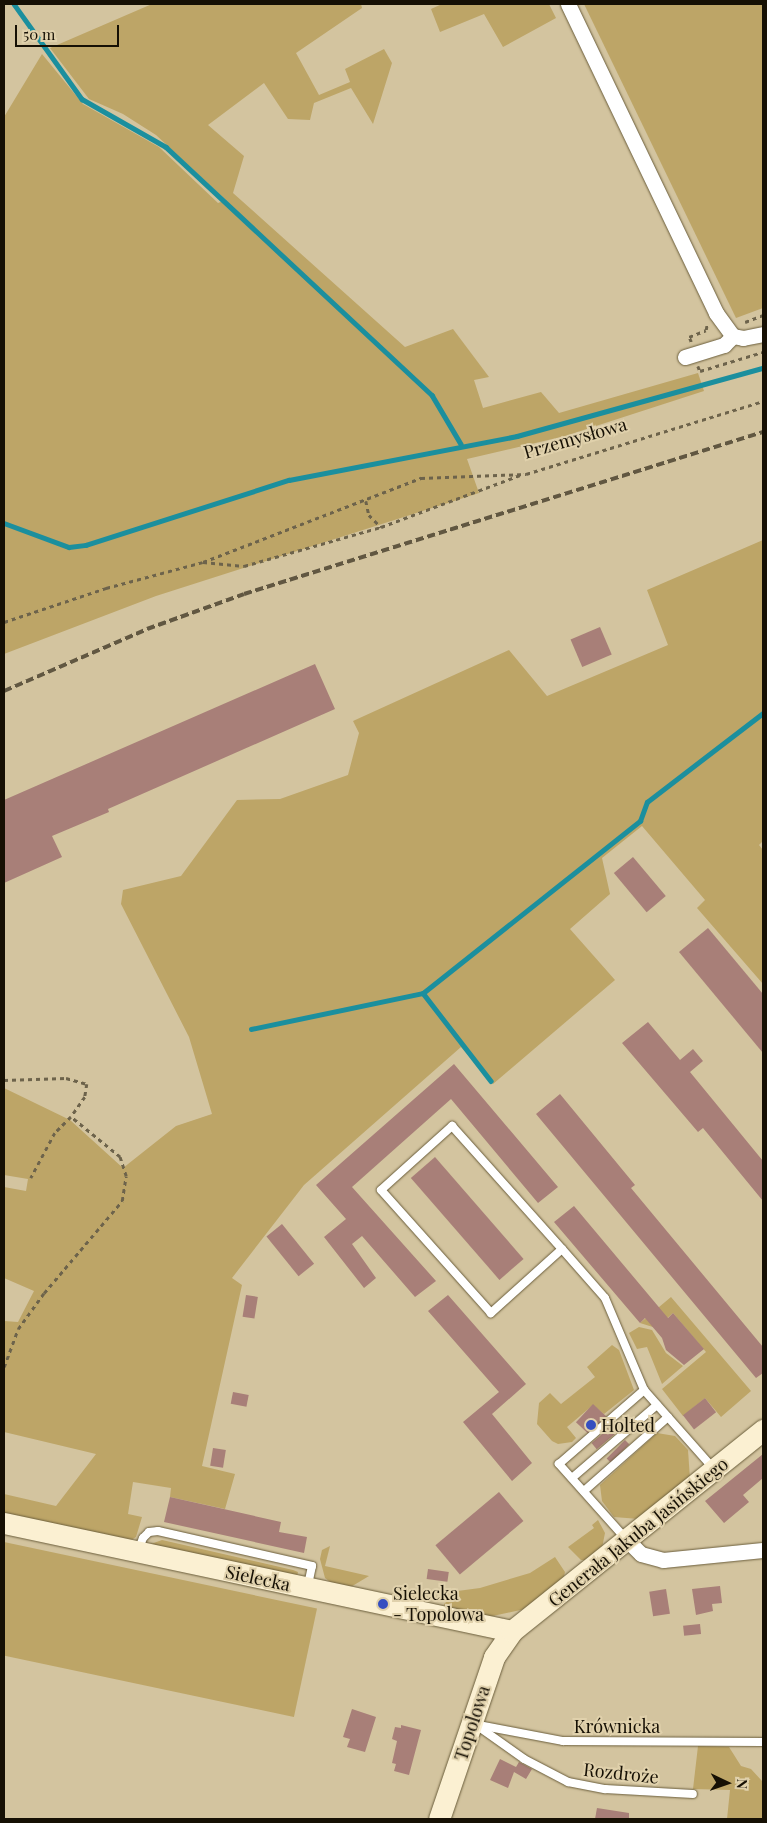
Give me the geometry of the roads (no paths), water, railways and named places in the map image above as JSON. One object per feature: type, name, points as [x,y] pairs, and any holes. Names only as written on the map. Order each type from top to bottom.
[{"type":"street","points":[[568,4],[716,312],[743,338],[763,334]]},
{"type":"street","points":[[690,356],[724,345],[735,330]]},
{"type":"street","name":"Generała Jakuba Jasińskiego","points":[[512,1631],[628,1541],[763,1430]]},
{"type":"street","name":"Sielecka","points":[[4,1523],[137,1553],[512,1631]]},
{"type":"street","points":[[628,1541],[641,1554],[663,1560],[763,1550]]},
{"type":"street","name":"Topolowa","points":[[439,1819],[473,1724],[494,1657],[512,1631]]},
{"type":"lane","points":[[562,1249],[491,1313],[381,1190],[452,1126],[562,1249],[605,1298],[644,1390],[714,1470]]},
{"type":"lane","points":[[628,1541],[559,1464],[644,1390]]},
{"type":"lane","points":[[572,1478],[657,1405]]},
{"type":"lane","points":[[584,1491],[668,1417]]},
{"type":"lane","name":"Krównicka","points":[[473,1724],[563,1740],[763,1742]]},
{"type":"lane","name":"Rozdroże","points":[[473,1724],[524,1759],[568,1782],[605,1789],[693,1794]]},
{"type":"waterway","points":[[14,4],[82,99],[166,147],[432,395],[461,444]]},
{"type":"waterway","points":[[4,523],[69,547],[86,545],[289,480],[517,436],[763,368]]},
{"type":"waterway","points":[[251,1029],[423,993],[640,821],[647,802],[763,713]]},
{"type":"waterway","points":[[423,993],[491,1081]]},
{"type":"railway","points":[[4,691],[147,629],[244,594],[763,432]]},
{"type":"place","name":"Holted","points":[[591,1425]]},
{"type":"place","name":"Sielecka - Topolowa","points":[[383,1604]]}]
